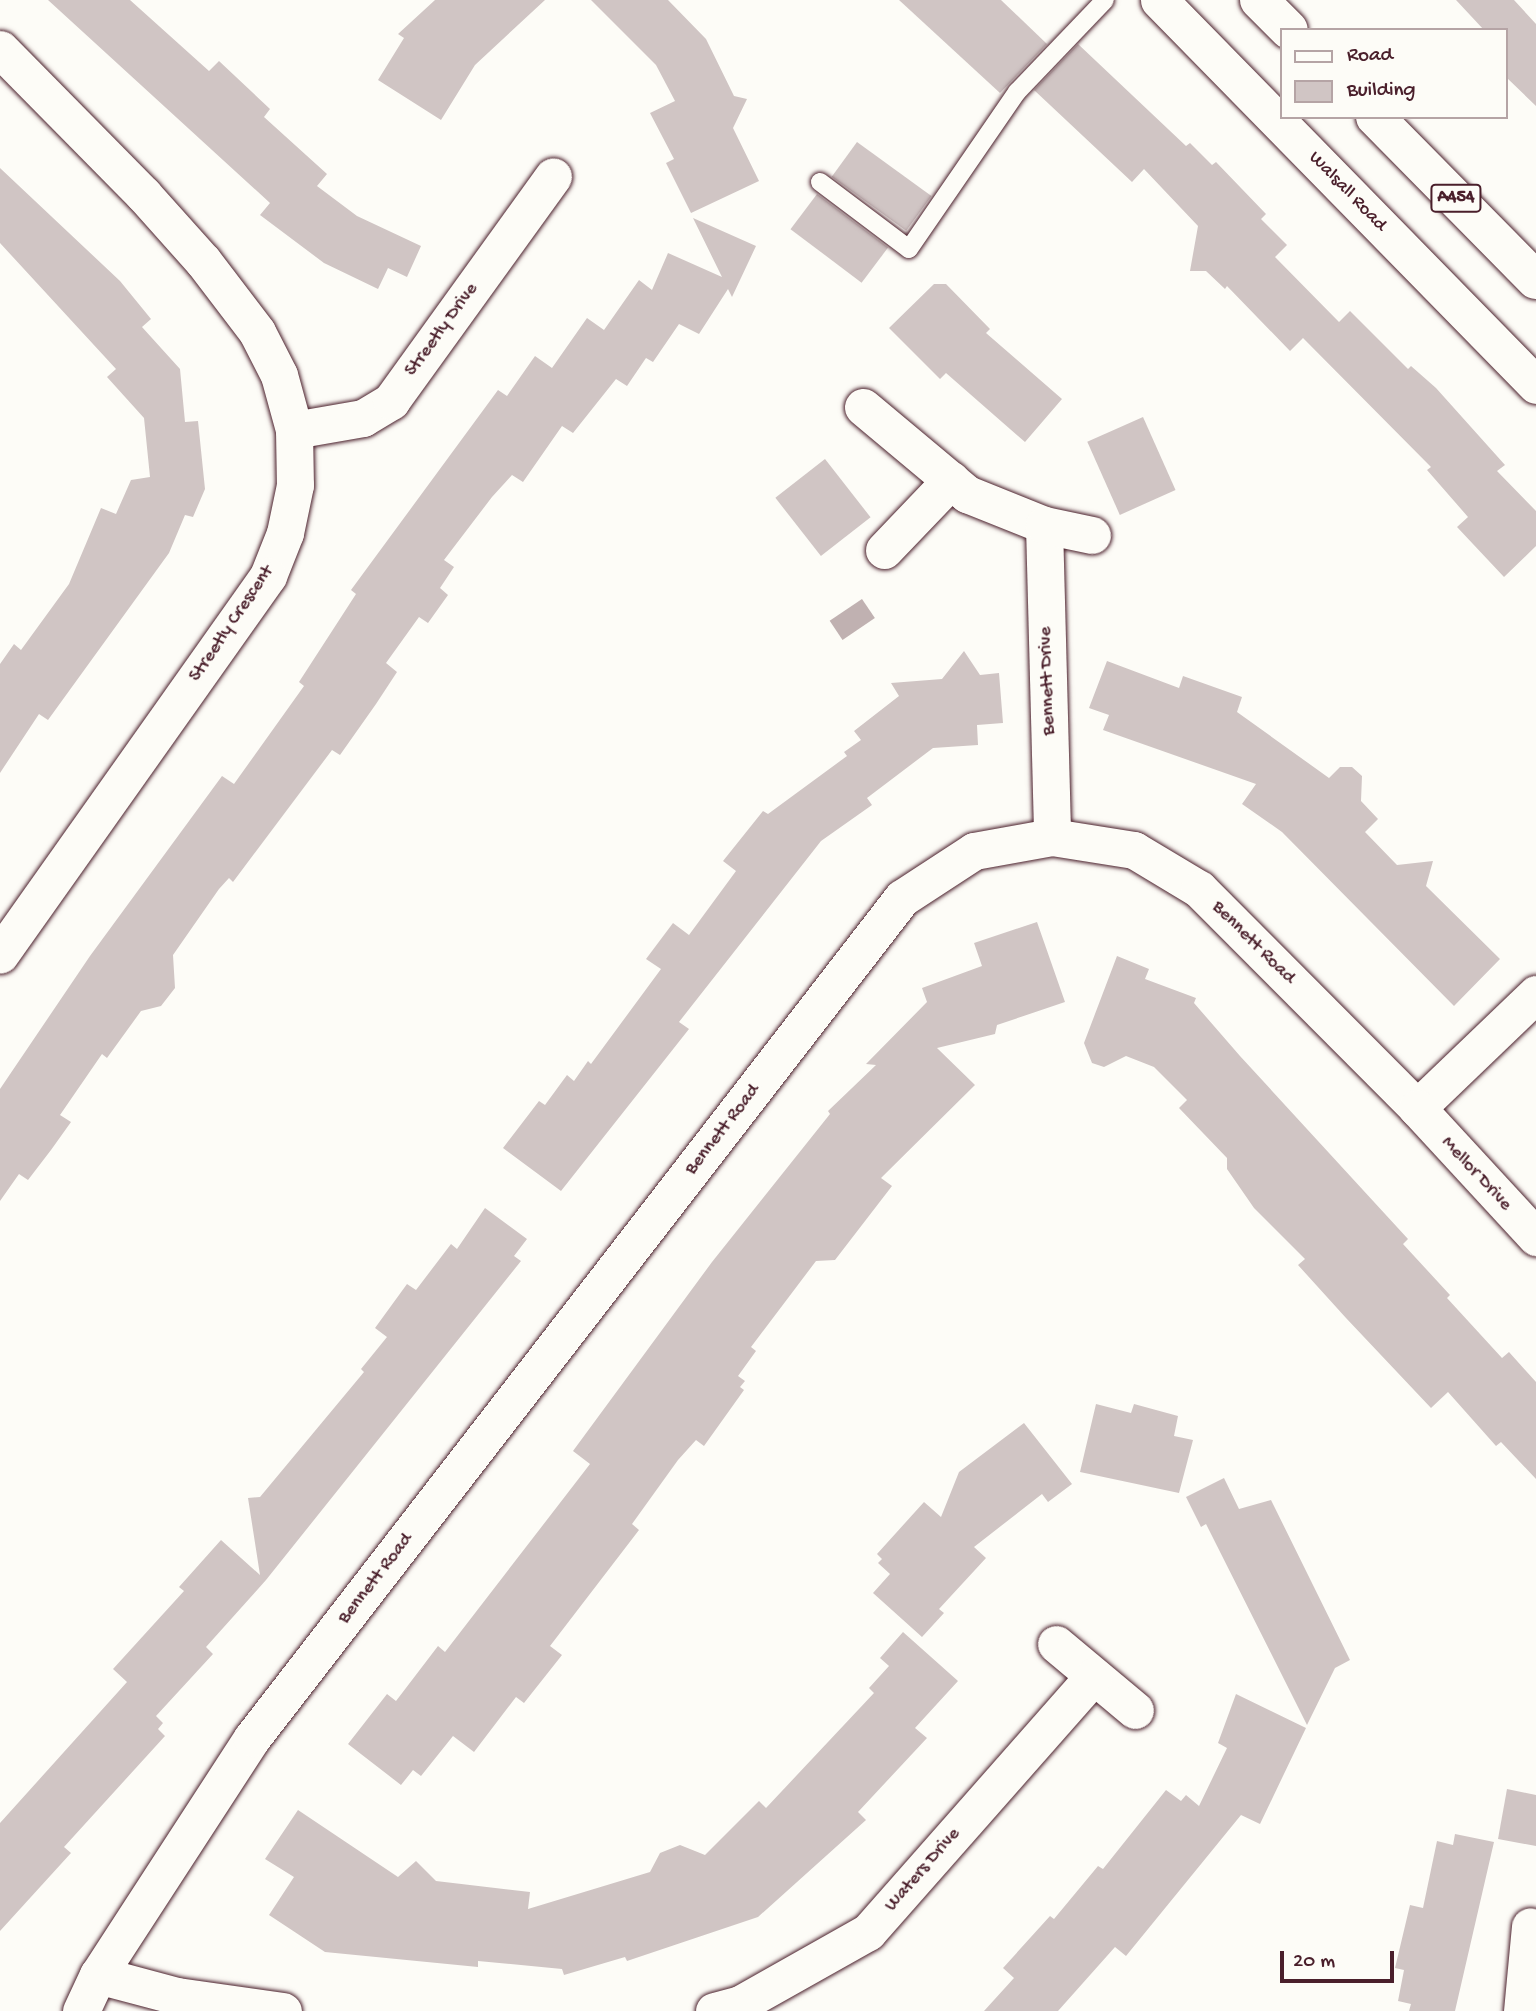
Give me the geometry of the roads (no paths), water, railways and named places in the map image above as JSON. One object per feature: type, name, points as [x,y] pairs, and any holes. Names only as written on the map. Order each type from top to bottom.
[{"type":"main road","points":[[1259,0],[1287,28]]},
{"type":"main road","name":"A454","points":[[1377,119],[1536,280]]},
{"type":"street","name":"Walsall Road","points":[[1159,0],[1536,385]]},
{"type":"street","name":"Streetly Crescent","points":[[0,49],[203,261],[257,332],[279,375],[294,430],[295,485],[285,533],[268,576],[0,955]]},
{"type":"street","name":"Streetly Drive","points":[[294,430],[363,418],[391,401],[553,176]]},
{"type":"street","points":[[863,407],[967,494],[1044,525],[1092,535]]},
{"type":"street","points":[[884,550],[951,480]]},
{"type":"street","name":"Bennett Drive","points":[[1044,525],[1052,837]]},
{"type":"street","name":"Bennett Road","points":[[81,2011],[98,1975],[252,1738],[902,898],[974,851],[1052,837],[1134,850],[1199,889],[1417,1108]]},
{"type":"street","points":[[1417,1108],[1536,994]]},
{"type":"street","name":"Mellor Drive","points":[[1417,1108],[1536,1237]]},
{"type":"street","points":[[1056,1644],[1135,1710]]},
{"type":"street","name":"Waters Drive","points":[[714,2011],[740,2004],[868,1932],[1094,1676]]},
{"type":"street","points":[[1527,1995],[1530,1926]]},
{"type":"street","points":[[98,1975],[177,1996],[284,2011]]},
{"type":"lane","points":[[820,182],[909,248],[1017,92],[1105,0]]}]
